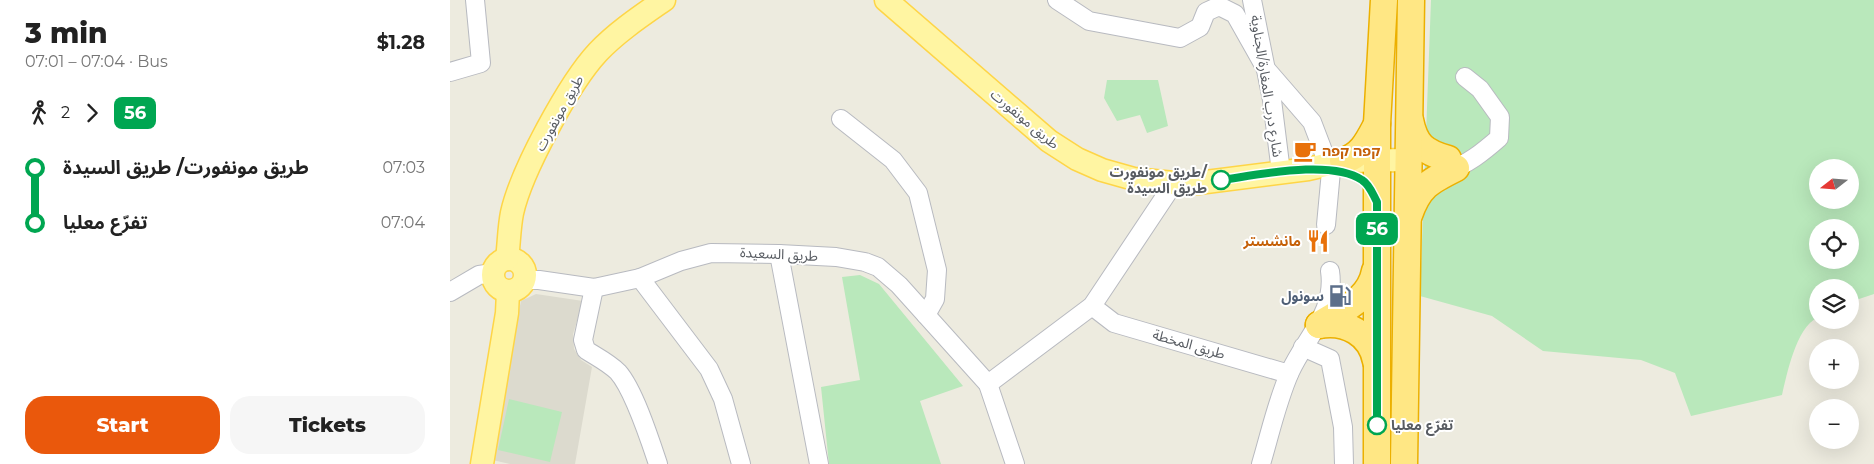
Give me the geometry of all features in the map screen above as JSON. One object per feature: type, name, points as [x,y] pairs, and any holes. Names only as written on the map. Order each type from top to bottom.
[{"type":"highway","points":[[1377,464],[1377,124],[1384,0]]},
{"type":"highway","points":[[1404,464],[1411,0]]},
{"type":"highway","points":[[1407,223],[1415,197],[1425,185],[1452,164],[1429,153],[1417,142],[1410,117]]},
{"type":"highway","points":[[1330,167],[1354,158],[1361,152],[1377,124]]},
{"type":"highway","points":[[1330,167],[1363,180],[1377,202]]},
{"type":"highway","points":[[1319,325],[1360,300],[1373,284],[1378,258]]},
{"type":"highway","points":[[1319,325],[1330,323],[1347,326],[1361,333],[1374,349],[1377,368]]},
{"type":"main road","name":"طريق مونفورت","points":[[500,266],[513,212],[527,170],[570,89],[598,52],[628,25],[664,0]]},
{"type":"main road","name":"طريق مونفورت","points":[[886,0],[1049,141],[1078,159],[1102,170],[1134,179],[1198,183],[1330,167],[1408,167]]},
{"type":"main road","points":[[482,464],[507,314],[516,286],[524,270],[522,265],[500,266],[498,288],[516,286]]},
{"type":"street","points":[[450,72],[481,63],[475,0]]},
{"type":"street","points":[[1057,0],[1089,21],[1180,38],[1200,27],[1206,12],[1219,6],[1235,14],[1266,69],[1312,122],[1330,167],[1326,225]]},
{"type":"street","name":"شارع درب المغارة/الجناوية","points":[[1252,0],[1266,69],[1281,172]]},
{"type":"street","points":[[1408,167],[1452,164],[1479,154],[1499,138],[1500,117],[1480,89],[1465,76]]},
{"type":"street","points":[[841,119],[892,160],[918,193],[937,270],[935,299],[926,315]]},
{"type":"street","points":[[988,384],[1092,306],[1174,183]]},
{"type":"street","name":"طريق السعيدة","points":[[516,286],[539,280],[594,288],[640,278],[681,261],[711,253],[836,257],[865,262],[878,267],[899,285],[988,384],[1015,464]]},
{"type":"street","points":[[778,254],[819,464]]},
{"type":"street","points":[[451,290],[500,266]]},
{"type":"street","points":[[1261,464],[1290,374],[1302,347],[1319,325],[1333,288],[1330,271]]},
{"type":"street","points":[[640,278],[708,369],[716,383],[741,464]]},
{"type":"street","points":[[594,288],[583,340],[586,350],[610,365],[620,374],[644,422],[658,464]]},
{"type":"street","name":"طريق المخطة","points":[[1092,306],[1114,323],[1290,374]]},
{"type":"street","points":[[1302,347],[1330,359],[1342,427],[1344,464]]},
{"type":"shaded area","points":[[536,294],[583,301],[573,334],[574,349],[581,360],[592,367],[575,464],[510,464],[488,459],[521,301]]},
{"type":"green space","points":[[1431,0],[1874,0],[1874,294],[1859,299],[1859,279],[1809,279],[1809,324],[1798,341],[1782,395],[1691,416],[1675,373],[1641,360],[1543,351],[1492,316],[1420,296]]},
{"type":"green space","points":[[1107,80],[1158,80],[1168,126],[1147,133],[1140,115],[1117,121],[1104,98]]},
{"type":"green space","points":[[860,275],[879,284],[963,386],[920,401],[941,464],[829,464],[821,387],[860,380],[842,277]]},
{"type":"green space","points":[[509,399],[562,412],[550,462],[498,450]]},
{"type":"bus line","name":"56","points":[[1221,180],[1308,169],[1341,172],[1363,180],[1369,187],[1377,202],[1377,425]]},
{"type":"place","name":"קפה קפה","points":[[1305,151]]},
{"type":"place","name":"طريق مونفورت/ طريق السيدة","points":[[1221,180]]},
{"type":"place","name":"مانشستر","points":[[1318,241]]},
{"type":"place","name":"سونول","points":[[1340,296]]},
{"type":"place","name":"تفرّع معليا","points":[[1377,425]]}]
